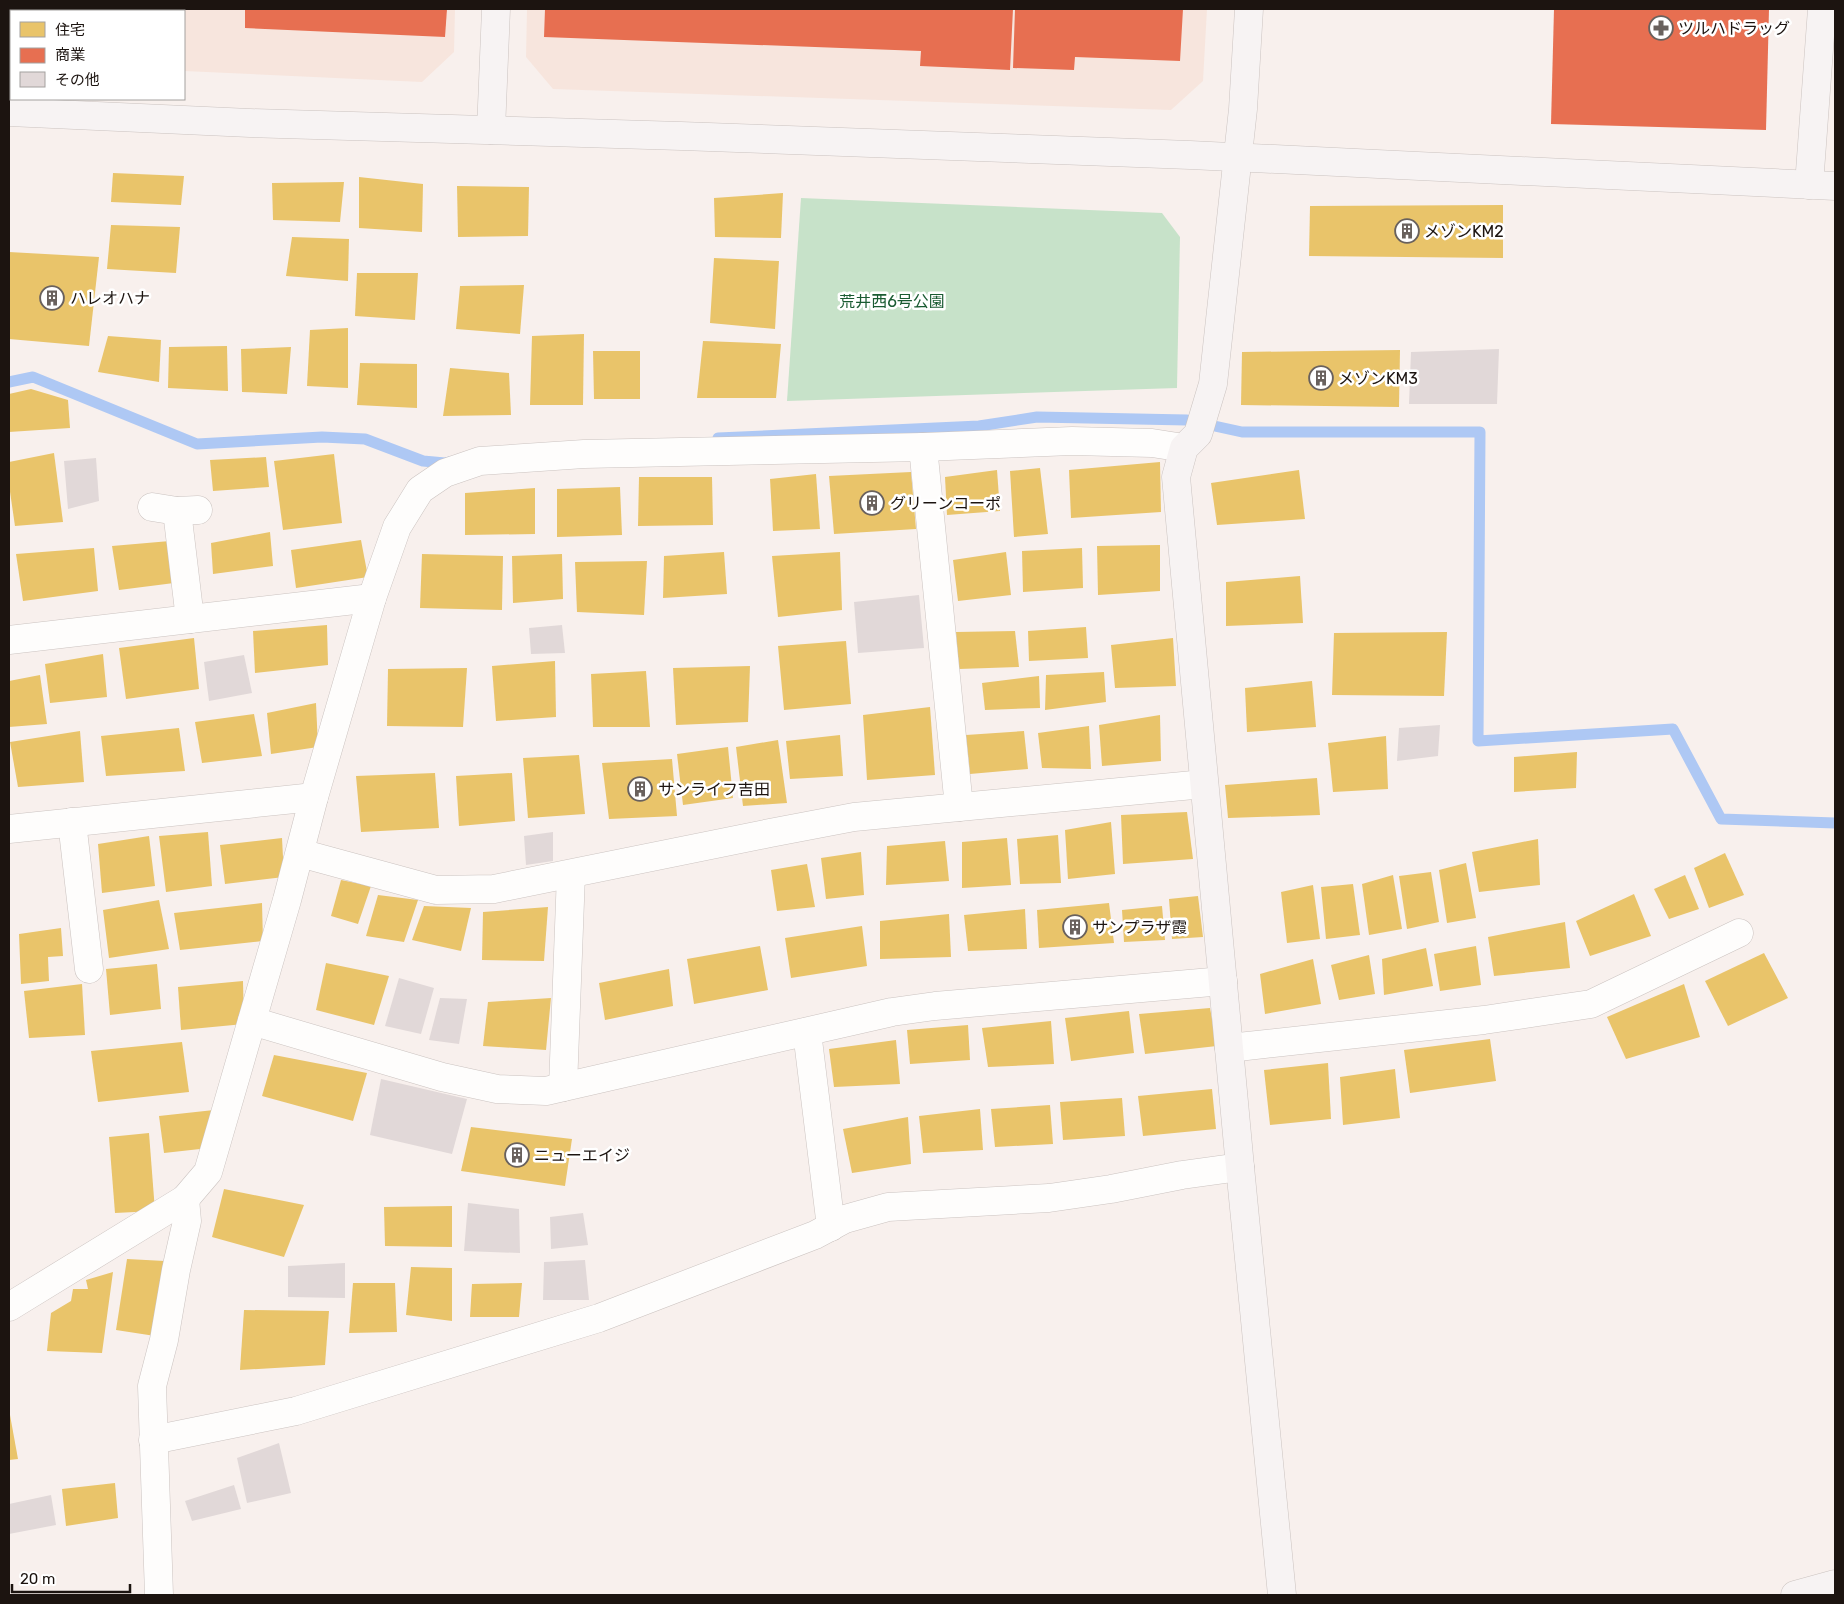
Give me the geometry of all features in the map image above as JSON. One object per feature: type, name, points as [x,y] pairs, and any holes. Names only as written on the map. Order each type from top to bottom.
[{"type":"street","points":[[491,130],[496,9]]},
{"type":"street","points":[[1249,9],[1243,108],[1213,384],[1207,407],[1176,477],[1282,1595]]},
{"type":"street","points":[[9,112],[250,123],[1190,155],[1822,186],[1822,9]]},
{"type":"street","points":[[9,1307],[185,1199],[208,1172],[372,598],[397,527],[420,490],[445,473],[480,461],[584,454],[923,447],[1072,441],[1152,443],[1191,441]]},
{"type":"street","points":[[923,447],[959,807]]},
{"type":"street","points":[[176,509],[190,619]]},
{"type":"street","points":[[9,640],[372,598]]},
{"type":"street","points":[[300,853],[436,890],[494,889],[770,833],[854,818],[1204,784]]},
{"type":"street","points":[[9,830],[314,797]]},
{"type":"street","points":[[72,822],[89,969]]},
{"type":"street","points":[[563,1087],[571,874]]},
{"type":"street","points":[[1229,1048],[1484,1020],[1591,1004],[1739,933]]},
{"type":"street","points":[[252,1021],[442,1077],[497,1089],[546,1091],[892,1012],[935,1006],[1223,982]]},
{"type":"street","points":[[807,1032],[831,1227]]},
{"type":"street","points":[[153,1440],[296,1411],[599,1318],[815,1235],[845,1219],[888,1207],[1049,1198],[1240,1167]]},
{"type":"street","points":[[159,1595],[152,1386],[164,1340],[176,1270],[187,1221],[185,1199]]},
{"type":"street","points":[[1795,1595],[1835,1584]]},
{"type":"shaded area","points":[[9,9],[455,9],[454,52],[422,82],[185,71],[185,10],[10,10],[9,63]]},
{"type":"shaded area","points":[[527,9],[1207,9],[1203,81],[1171,110],[553,89],[526,57]]},
{"type":"green space","name":"荒井西6号公園","points":[[801,198],[1162,213],[1180,237],[1177,388],[787,401]]},
{"type":"building: 住宅","points":[[113,173],[184,176],[181,205],[111,202]]},
{"type":"building: 住宅","points":[[359,177],[423,184],[422,232],[359,228]]},
{"type":"building: 住宅","points":[[344,182],[340,222],[273,220],[272,183]]},
{"type":"building: 住宅","points":[[457,186],[529,187],[528,236],[458,237]]},
{"type":"building: 住宅","points":[[783,193],[781,238],[715,237],[714,198]]},
{"type":"building: 住宅","name":"メゾンKM2","points":[[1503,205],[1503,258],[1309,256],[1310,206]]},
{"type":"building: 住宅","points":[[111,225],[180,227],[176,273],[107,269]]},
{"type":"building: 住宅","points":[[292,237],[349,239],[348,281],[286,276]]},
{"type":"building: 住宅","name":"ハレオハナ","points":[[9,252],[99,257],[89,346],[9,339]]},
{"type":"building: 住宅","points":[[714,258],[779,261],[775,329],[710,323]]},
{"type":"building: 住宅","points":[[357,273],[418,273],[415,320],[355,316]]},
{"type":"building: 住宅","points":[[524,285],[520,334],[456,329],[460,286]]},
{"type":"building: 住宅","points":[[348,328],[348,388],[307,386],[310,330]]},
{"type":"building: 住宅","points":[[584,334],[583,405],[530,405],[532,336]]},
{"type":"building: 住宅","points":[[108,336],[161,340],[159,382],[98,372]]},
{"type":"building: 住宅","points":[[703,341],[781,344],[776,398],[697,398]]},
{"type":"building: 住宅","points":[[227,346],[228,391],[168,388],[169,347]]},
{"type":"building: 住宅","points":[[291,347],[287,394],[242,392],[241,349]]},
{"type":"building: 住宅","name":"メゾンKM3","points":[[1400,350],[1399,407],[1241,405],[1242,352]]},
{"type":"building: 住宅","points":[[593,351],[640,351],[640,399],[594,399]]},
{"type":"building: 住宅","points":[[360,363],[417,364],[417,408],[357,405]]},
{"type":"building: 住宅","points":[[450,368],[509,373],[511,415],[443,416]]},
{"type":"building: 住宅","points":[[31,389],[68,400],[70,428],[9,432],[9,394]]},
{"type":"building: 住宅","points":[[54,453],[63,522],[15,526],[9,485],[9,462]]},
{"type":"building: 住宅","points":[[334,454],[342,523],[283,530],[274,461]]},
{"type":"building: 住宅","points":[[266,457],[269,487],[213,491],[210,460]]},
{"type":"building: 住宅","points":[[1160,462],[1161,512],[1071,518],[1069,470]]},
{"type":"building: 住宅","points":[[1040,468],[1048,534],[1014,537],[1010,471]]},
{"type":"building: 住宅","points":[[997,470],[1000,511],[947,515],[945,477]]},
{"type":"building: 住宅","points":[[1299,470],[1305,519],[1217,525],[1211,483]]},
{"type":"building: 住宅","name":"グリーンコーポ","points":[[911,472],[916,529],[834,534],[829,476]]},
{"type":"building: 住宅","points":[[816,474],[820,529],[773,531],[770,479]]},
{"type":"building: 住宅","points":[[639,477],[712,477],[713,525],[638,526]]},
{"type":"building: 住宅","points":[[620,487],[622,535],[557,537],[557,489]]},
{"type":"building: 住宅","points":[[535,488],[535,534],[465,535],[465,493]]},
{"type":"building: 住宅","points":[[270,532],[273,566],[213,574],[211,543]]},
{"type":"building: 住宅","points":[[361,540],[368,577],[296,588],[291,550]]},
{"type":"building: 住宅","points":[[170,541],[174,583],[119,590],[112,546]]},
{"type":"building: 住宅","points":[[1160,545],[1160,591],[1098,595],[1097,546]]},
{"type":"building: 住宅","points":[[94,548],[98,591],[23,601],[16,554]]},
{"type":"building: 住宅","points":[[1082,548],[1083,588],[1023,592],[1022,551]]},
{"type":"building: 住宅","points":[[724,552],[727,594],[663,598],[664,556]]},
{"type":"building: 住宅","points":[[840,552],[842,610],[778,617],[772,556]]},
{"type":"building: 住宅","points":[[1006,552],[1011,595],[958,601],[953,560]]},
{"type":"building: 住宅","points":[[422,554],[503,556],[502,610],[420,608]]},
{"type":"building: 住宅","points":[[562,554],[563,599],[513,603],[512,556]]},
{"type":"building: 住宅","points":[[647,561],[644,615],[577,612],[575,562]]},
{"type":"building: 住宅","points":[[1300,576],[1303,623],[1226,626],[1226,582]]},
{"type":"building: 住宅","points":[[327,625],[328,665],[255,673],[253,631]]},
{"type":"building: 住宅","points":[[1086,627],[1088,658],[1029,661],[1028,631]]},
{"type":"building: 住宅","points":[[1015,631],[1019,667],[959,669],[956,632]]},
{"type":"building: 住宅","points":[[1447,632],[1444,696],[1332,695],[1334,633]]},
{"type":"building: 住宅","points":[[194,638],[199,689],[126,699],[119,648]]},
{"type":"building: 住宅","points":[[1173,638],[1176,686],[1115,688],[1111,645]]},
{"type":"building: 住宅","points":[[846,641],[851,704],[784,710],[778,646]]},
{"type":"building: 住宅","points":[[103,654],[107,697],[50,703],[45,664]]},
{"type":"building: 住宅","points":[[555,661],[556,717],[496,721],[492,666]]},
{"type":"building: 住宅","points":[[750,666],[748,722],[676,725],[673,668]]},
{"type":"building: 住宅","points":[[467,668],[463,727],[387,726],[388,669]]},
{"type":"building: 住宅","points":[[646,671],[650,727],[593,727],[591,674]]},
{"type":"building: 住宅","points":[[1104,672],[1106,702],[1045,710],[1046,675]]},
{"type":"building: 住宅","points":[[40,675],[47,724],[9,727],[9,681]]},
{"type":"building: 住宅","points":[[1039,676],[1040,708],[985,710],[982,683]]},
{"type":"building: 住宅","points":[[1312,681],[1316,727],[1247,732],[1245,688]]},
{"type":"building: 住宅","points":[[316,703],[318,747],[271,754],[267,713]]},
{"type":"building: 住宅","points":[[930,707],[935,775],[867,780],[863,715]]},
{"type":"building: 住宅","points":[[254,714],[262,756],[202,763],[195,722]]},
{"type":"building: 住宅","points":[[1160,715],[1161,761],[1102,766],[1099,725]]},
{"type":"building: 住宅","points":[[1089,726],[1091,769],[1042,768],[1038,733]]},
{"type":"building: 住宅","points":[[179,728],[185,771],[106,776],[101,736]]},
{"type":"building: 住宅","points":[[80,731],[84,782],[18,787],[10,742]]},
{"type":"building: 住宅","points":[[1024,731],[1028,769],[970,774],[966,735]]},
{"type":"building: 住宅","points":[[840,735],[843,776],[790,779],[786,741]]},
{"type":"building: 住宅","points":[[1386,736],[1388,789],[1333,792],[1328,743]]},
{"type":"building: 住宅","points":[[778,740],[787,803],[743,806],[736,747]]},
{"type":"building: 住宅","points":[[728,747],[733,798],[683,805],[677,754]]},
{"type":"building: 住宅","points":[[1577,752],[1576,788],[1514,792],[1514,757]]},
{"type":"building: 住宅","points":[[579,755],[585,814],[528,818],[523,758]]},
{"type":"building: 住宅","name":"サンライフ吉田","points":[[672,759],[677,816],[609,819],[602,763]]},
{"type":"building: 住宅","points":[[435,773],[439,828],[361,832],[356,776]]},
{"type":"building: 住宅","points":[[512,773],[515,821],[459,826],[456,776]]},
{"type":"building: 住宅","points":[[1317,778],[1320,815],[1228,818],[1225,785]]},
{"type":"building: 住宅","points":[[1187,812],[1193,859],[1123,864],[1121,815]]},
{"type":"building: 住宅","points":[[1111,822],[1115,874],[1068,879],[1065,830]]},
{"type":"building: 住宅","points":[[208,832],[212,886],[166,892],[159,836]]},
{"type":"building: 住宅","points":[[1058,835],[1061,883],[1020,884],[1017,839]]},
{"type":"building: 住宅","points":[[149,836],[155,886],[102,893],[98,844]]},
{"type":"building: 住宅","points":[[282,838],[284,877],[225,884],[220,845]]},
{"type":"building: 住宅","points":[[1007,838],[1011,885],[962,888],[962,842]]},
{"type":"building: 住宅","points":[[1538,839],[1540,885],[1479,892],[1472,852]]},
{"type":"building: 住宅","points":[[945,841],[949,881],[886,885],[887,846]]},
{"type":"building: 住宅","points":[[861,852],[864,895],[826,899],[821,858]]},
{"type":"building: 住宅","points":[[1725,853],[1744,895],[1709,908],[1694,868]]},
{"type":"building: 住宅","points":[[1466,863],[1476,918],[1447,923],[1439,870]]},
{"type":"building: 住宅","points":[[807,864],[815,907],[777,911],[771,870]]},
{"type":"building: 住宅","points":[[1431,872],[1439,922],[1407,929],[1399,876]]},
{"type":"building: 住宅","points":[[1393,875],[1402,929],[1369,935],[1362,884]]},
{"type":"building: 住宅","points":[[1685,875],[1699,909],[1669,919],[1654,889]]},
{"type":"building: 住宅","points":[[341,880],[371,886],[358,924],[331,916]]},
{"type":"building: 住宅","points":[[1353,884],[1360,935],[1326,939],[1321,887]]},
{"type":"building: 住宅","points":[[1313,885],[1320,939],[1287,943],[1281,892]]},
{"type":"building: 住宅","points":[[1634,894],[1651,936],[1590,956],[1576,921]]},
{"type":"building: 住宅","points":[[378,895],[418,900],[404,942],[366,936]]},
{"type":"building: 住宅","points":[[1198,896],[1203,937],[1172,939],[1169,899]]},
{"type":"building: 住宅","points":[[159,900],[169,949],[109,958],[103,910]]},
{"type":"building: 住宅","points":[[262,903],[263,941],[180,950],[174,913]]},
{"type":"building: 住宅","name":"サンプラザ霞","points":[[1109,903],[1114,943],[1039,948],[1037,910]]},
{"type":"building: 住宅","points":[[424,906],[471,908],[461,951],[412,940]]},
{"type":"building: 住宅","points":[[1162,906],[1165,940],[1124,942],[1122,910]]},
{"type":"building: 住宅","points":[[548,907],[544,961],[482,960],[483,912]]},
{"type":"building: 住宅","points":[[1025,909],[1027,949],[968,951],[964,915]]},
{"type":"building: 住宅","points":[[949,914],[951,957],[880,959],[880,921]]},
{"type":"building: 住宅","points":[[1565,922],[1570,968],[1494,976],[1488,937]]},
{"type":"building: 住宅","points":[[862,926],[867,966],[791,978],[785,938]]},
{"type":"building: 住宅","points":[[61,928],[63,956],[48,957],[49,981],[21,984],[19,934]]},
{"type":"building: 住宅","points":[[760,946],[768,990],[694,1004],[687,959]]},
{"type":"building: 住宅","points":[[1476,946],[1481,985],[1440,991],[1434,954]]},
{"type":"building: 住宅","points":[[1426,948],[1433,986],[1384,995],[1382,959]]},
{"type":"building: 住宅","points":[[1764,953],[1788,998],[1728,1026],[1705,981]]},
{"type":"building: 住宅","points":[[1369,955],[1375,994],[1339,1000],[1331,965]]},
{"type":"building: 住宅","points":[[1313,959],[1321,1004],[1265,1014],[1260,974]]},
{"type":"building: 住宅","points":[[326,963],[389,976],[374,1025],[316,1010]]},
{"type":"building: 住宅","points":[[157,964],[161,1009],[110,1015],[106,969]]},
{"type":"building: 住宅","points":[[669,969],[673,1006],[605,1020],[599,983]]},
{"type":"building: 住宅","points":[[243,981],[244,1024],[181,1030],[178,987]]},
{"type":"building: 住宅","points":[[82,984],[85,1035],[29,1038],[24,991]]},
{"type":"building: 住宅","points":[[1684,984],[1700,1037],[1626,1059],[1607,1017]]},
{"type":"building: 住宅","points":[[551,998],[546,1050],[483,1046],[488,1002]]},
{"type":"building: 住宅","points":[[1210,1008],[1217,1046],[1145,1054],[1139,1014]]},
{"type":"building: 住宅","points":[[1129,1011],[1134,1053],[1071,1061],[1065,1018]]},
{"type":"building: 住宅","points":[[1051,1021],[1054,1064],[988,1067],[982,1028]]},
{"type":"building: 住宅","points":[[968,1025],[970,1060],[910,1064],[907,1030]]},
{"type":"building: 住宅","points":[[1490,1039],[1496,1081],[1410,1093],[1404,1050]]},
{"type":"building: 住宅","points":[[896,1040],[900,1084],[834,1087],[829,1049]]},
{"type":"building: 住宅","points":[[182,1042],[189,1092],[98,1102],[91,1051]]},
{"type":"building: 住宅","points":[[274,1055],[367,1073],[353,1121],[262,1096]]},
{"type":"building: 住宅","points":[[1328,1063],[1331,1119],[1270,1125],[1264,1070]]},
{"type":"building: 住宅","points":[[1395,1069],[1400,1118],[1343,1125],[1340,1077]]},
{"type":"building: 住宅","points":[[1212,1089],[1216,1129],[1143,1136],[1138,1096]]},
{"type":"building: 住宅","points":[[1122,1098],[1125,1136],[1063,1140],[1060,1102]]},
{"type":"building: 住宅","points":[[1050,1105],[1053,1144],[995,1147],[991,1109]]},
{"type":"building: 住宅","points":[[980,1109],[983,1150],[923,1153],[919,1116]]},
{"type":"building: 住宅","points":[[214,1110],[209,1148],[164,1153],[159,1116]]},
{"type":"building: 住宅","points":[[908,1117],[911,1164],[852,1173],[843,1129]]},
{"type":"building: 住宅","name":"ニューエイジ","points":[[471,1127],[572,1139],[565,1186],[461,1171]]},
{"type":"building: 住宅","points":[[149,1133],[155,1211],[115,1213],[109,1137]]},
{"type":"building: 住宅","points":[[224,1189],[304,1205],[284,1257],[212,1237]]},
{"type":"building: 住宅","points":[[452,1206],[452,1247],[385,1246],[384,1207]]},
{"type":"building: 住宅","points":[[127,1259],[165,1261],[155,1336],[116,1330]]},
{"type":"building: 住宅","points":[[411,1267],[452,1268],[452,1321],[406,1315]]},
{"type":"building: 住宅","points":[[113,1272],[102,1353],[47,1351],[51,1313],[71,1301],[73,1289],[88,1289],[86,1280]]},
{"type":"building: 住宅","points":[[353,1283],[395,1283],[397,1332],[349,1333]]},
{"type":"building: 住宅","points":[[522,1283],[519,1317],[470,1317],[472,1284]]},
{"type":"building: 住宅","points":[[244,1310],[329,1311],[325,1365],[240,1370]]},
{"type":"building: 住宅","points":[[9,1416],[18,1459],[9,1460]]},
{"type":"building: 住宅","points":[[115,1483],[118,1518],[66,1526],[62,1489]]},
{"type":"building: 商業","points":[[245,9],[447,9],[445,37],[245,28]]},
{"type":"building: 商業","points":[[545,9],[1013,9],[1010,70],[920,66],[921,51],[544,37]]},
{"type":"building: 商業","points":[[1015,9],[1183,9],[1180,61],[1075,57],[1074,70],[1013,68]]},
{"type":"building: 商業","points":[[1554,9],[1769,9],[1766,130],[1551,124]]},
{"type":"building: その他","points":[[1499,349],[1497,404],[1409,404],[1411,352]]},
{"type":"building: その他","points":[[96,458],[99,501],[68,509],[64,461]]},
{"type":"building: その他","points":[[919,595],[924,648],[858,653],[854,602]]},
{"type":"building: その他","points":[[562,625],[565,653],[531,654],[529,628]]},
{"type":"building: その他","points":[[244,655],[252,693],[209,701],[204,662]]},
{"type":"building: その他","points":[[1440,725],[1438,756],[1397,761],[1399,728]]},
{"type":"building: その他","points":[[553,832],[553,861],[526,865],[524,836]]},
{"type":"building: その他","points":[[399,978],[434,988],[421,1034],[385,1026]]},
{"type":"building: その他","points":[[440,998],[467,999],[459,1044],[429,1040]]},
{"type":"building: その他","points":[[381,1079],[467,1099],[452,1154],[370,1135]]},
{"type":"building: その他","points":[[468,1203],[519,1209],[520,1253],[464,1251]]},
{"type":"building: その他","points":[[583,1213],[588,1245],[551,1249],[550,1217]]},
{"type":"building: その他","points":[[585,1260],[589,1300],[543,1300],[544,1262]]},
{"type":"building: その他","points":[[345,1263],[345,1298],[288,1297],[288,1266]]},
{"type":"building: その他","points":[[279,1443],[291,1493],[247,1503],[237,1458]]},
{"type":"building: その他","points":[[234,1485],[241,1509],[192,1521],[185,1501]]},
{"type":"building: その他","points":[[51,1495],[56,1525],[9,1534],[9,1504]]},
{"type":"waterway","points":[[9,382],[33,377],[197,444],[322,437],[365,439],[423,461],[449,462]]},
{"type":"waterway","points":[[718,438],[979,426],[1037,417],[1187,420],[1242,432],[1480,432],[1478,741],[1673,729],[1721,819],[1835,823]]},
{"type":"place","name":"ツルハドラッグ","points":[[1661,28]]},
{"type":"place","name":"メゾンKM2","points":[[1407,231]]},
{"type":"place","name":"ハレオハナ","points":[[52,298]]},
{"type":"place","name":"メゾンKM3","points":[[1321,378]]},
{"type":"place","name":"グリーンコーポ","points":[[872,503]]},
{"type":"place","name":"サンライフ吉田","points":[[640,789]]},
{"type":"place","name":"サンプラザ霞","points":[[1075,927]]},
{"type":"place","name":"ニューエイジ","points":[[517,1155]]}]
